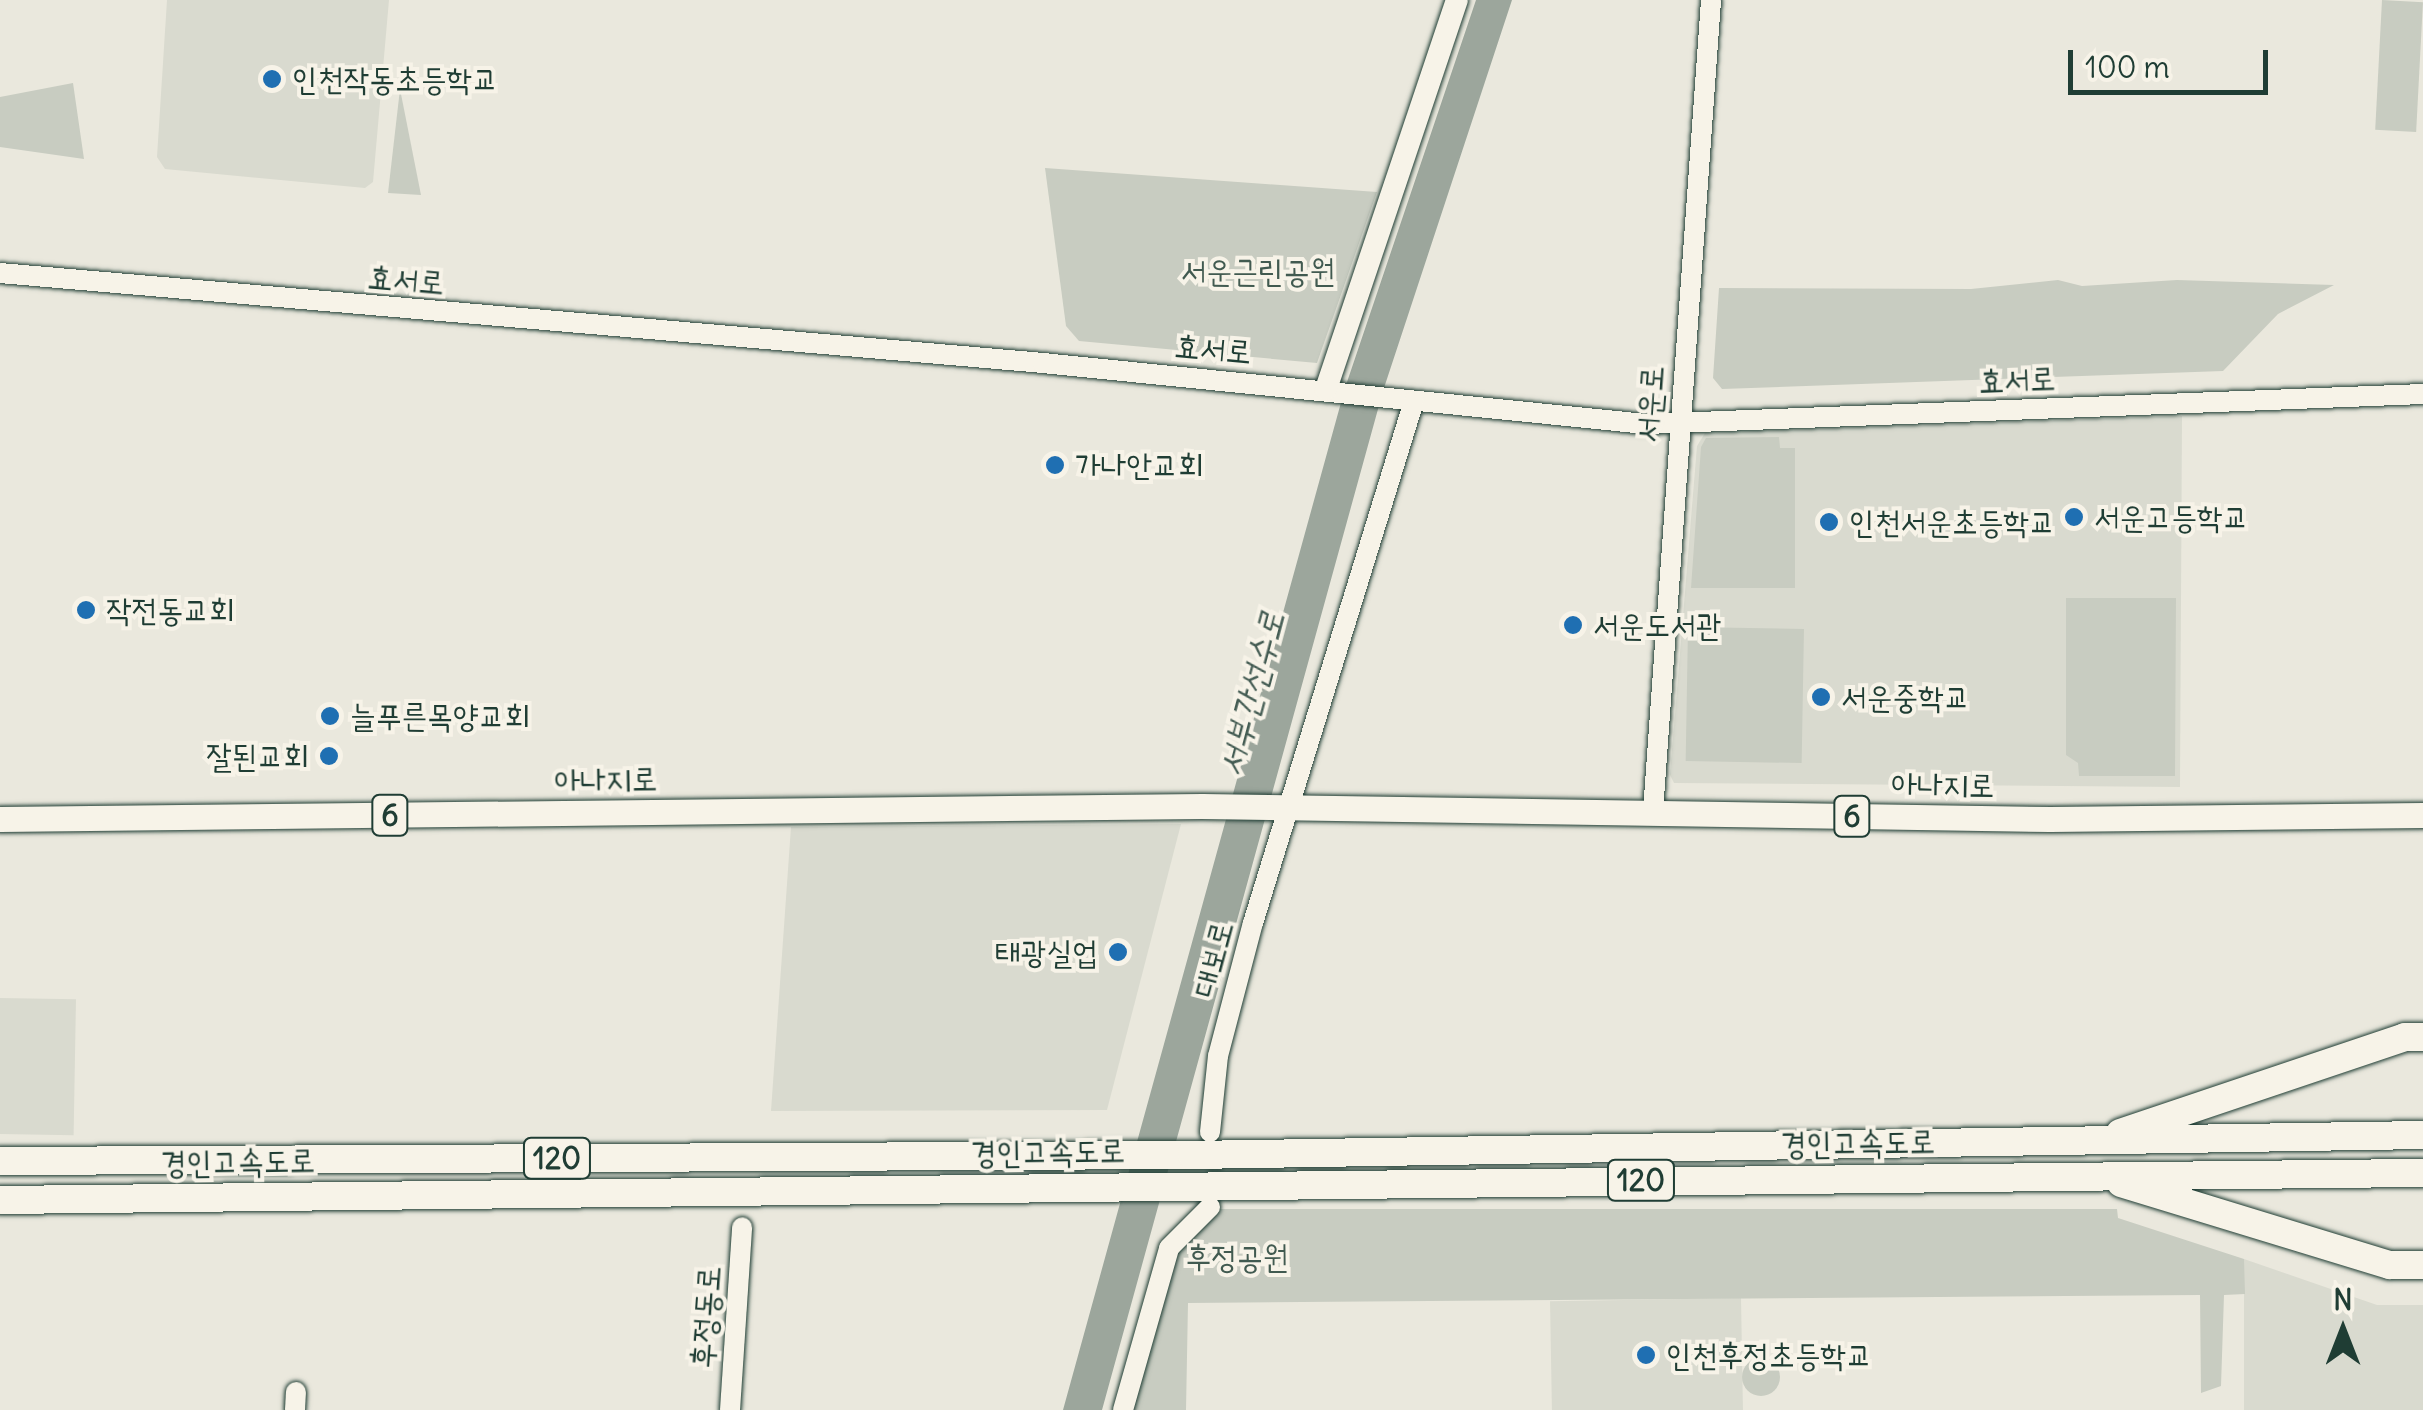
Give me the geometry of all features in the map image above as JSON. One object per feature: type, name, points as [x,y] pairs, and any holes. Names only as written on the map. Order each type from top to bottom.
[{"type":"highway","name":"경인고속도로","points":[[2095,1142],[2405,1038],[2423,1037]]},
{"type":"highway","name":"경인고속도로","points":[[0,1161],[1192,1155],[2423,1134]]},
{"type":"highway","name":"경인고속도로","points":[[0,1200],[2423,1173]]},
{"type":"highway","name":"경인고속도로","points":[[2096,1175],[2390,1265],[2423,1265]]},
{"type":"main road","points":[[1333,390],[1457,0]]},
{"type":"main road","name":"아나지로","points":[[0,819],[1214,806],[2050,819],[2423,815]]},
{"type":"street","name":"서운로","points":[[1653,812],[1711,0]]},
{"type":"street","name":"효서로","points":[[0,273],[1678,423],[2423,394]]},
{"type":"street","name":"대보로","points":[[1210,1132],[1218,1056],[1286,806],[1405,400]]},
{"type":"street","points":[[1123,1410],[1169,1248],[1210,1207]]},
{"type":"street","name":"후정동로","points":[[730,1410],[742,1227]]},
{"type":"shaded area","name":"인천작동초등학교","points":[[167,0],[389,0],[373,182],[365,188],[165,169],[157,157]]},
{"type":"shaded area","points":[[1476,0],[1512,0],[1383,391],[1102,1410],[1063,1410],[1345,388]]},
{"type":"shaded area","points":[[2182,416],[2180,787],[1674,783],[1670,775],[1697,446],[1705,433]]},
{"type":"shaded area","points":[[1181,824],[1107,1110],[771,1111],[791,827]]},
{"type":"shaded area","points":[[0,998],[76,999],[74,1135],[0,1134]]},
{"type":"shaded area","points":[[2244,1259],[2377,1305],[2423,1305],[2423,1410],[2244,1410]]},
{"type":"shaded area","name":"인천후정초등학교","points":[[1741,1298],[1743,1410],[1552,1410],[1550,1301]]},
{"type":"green space","points":[[2382,0],[2423,2],[2416,132],[2375,130]]},
{"type":"green space","points":[[73,83],[84,159],[0,147],[0,97]]},
{"type":"green space","points":[[400,89],[421,195],[388,193]]},
{"type":"green space","name":"서운근린공원","points":[[1045,168],[1377,192],[1317,363],[1079,341],[1066,326]]},
{"type":"green space","points":[[2058,280],[2082,286],[2177,280],[2334,285],[2278,314],[2223,371],[1722,389],[1713,378],[1719,288],[1971,289]]},
{"type":"green space","points":[[1779,437],[1780,448],[1795,448],[1795,588],[1691,588],[1701,447],[1706,438]]},
{"type":"green space","points":[[2066,598],[2176,598],[2175,776],[2079,776],[2078,763],[2066,755]]},
{"type":"green space","points":[[1688,627],[1804,629],[1802,763],[1686,761]]},
{"type":"green space","name":"후정공원","points":[[1218,1209],[2117,1209],[2118,1218],[2244,1259],[2245,1294],[2224,1295],[2221,1386],[2201,1393],[2200,1295],[1188,1303],[1186,1410],[1130,1410],[1174,1250]]},
{"type":"green space","points":[[1761,1358],[1774,1364],[1780,1377],[1774,1390],[1761,1396],[1748,1390],[1742,1377],[1748,1364]]},
{"type":"place","name":"인천작동초등학교","points":[[272,79]]},
{"type":"place","name":"가나안교회","points":[[1055,465]]},
{"type":"place","name":"서운고등학교","points":[[2074,517]]},
{"type":"place","name":"인천서운초등학교","points":[[1829,522]]},
{"type":"place","name":"작전동교회","points":[[86,610]]},
{"type":"place","name":"서운도서관","points":[[1573,625]]},
{"type":"place","name":"서운중학교","points":[[1821,697]]},
{"type":"place","name":"늘푸른목양교회","points":[[330,716]]},
{"type":"place","name":"잘된교회","points":[[329,756]]},
{"type":"place","name":"태광실업","points":[[1118,952]]},
{"type":"place","name":"인천후정초등학교","points":[[1646,1355]]},
{"type":"water label","name":"서부간선수로","points":[[1250,693]]}]
